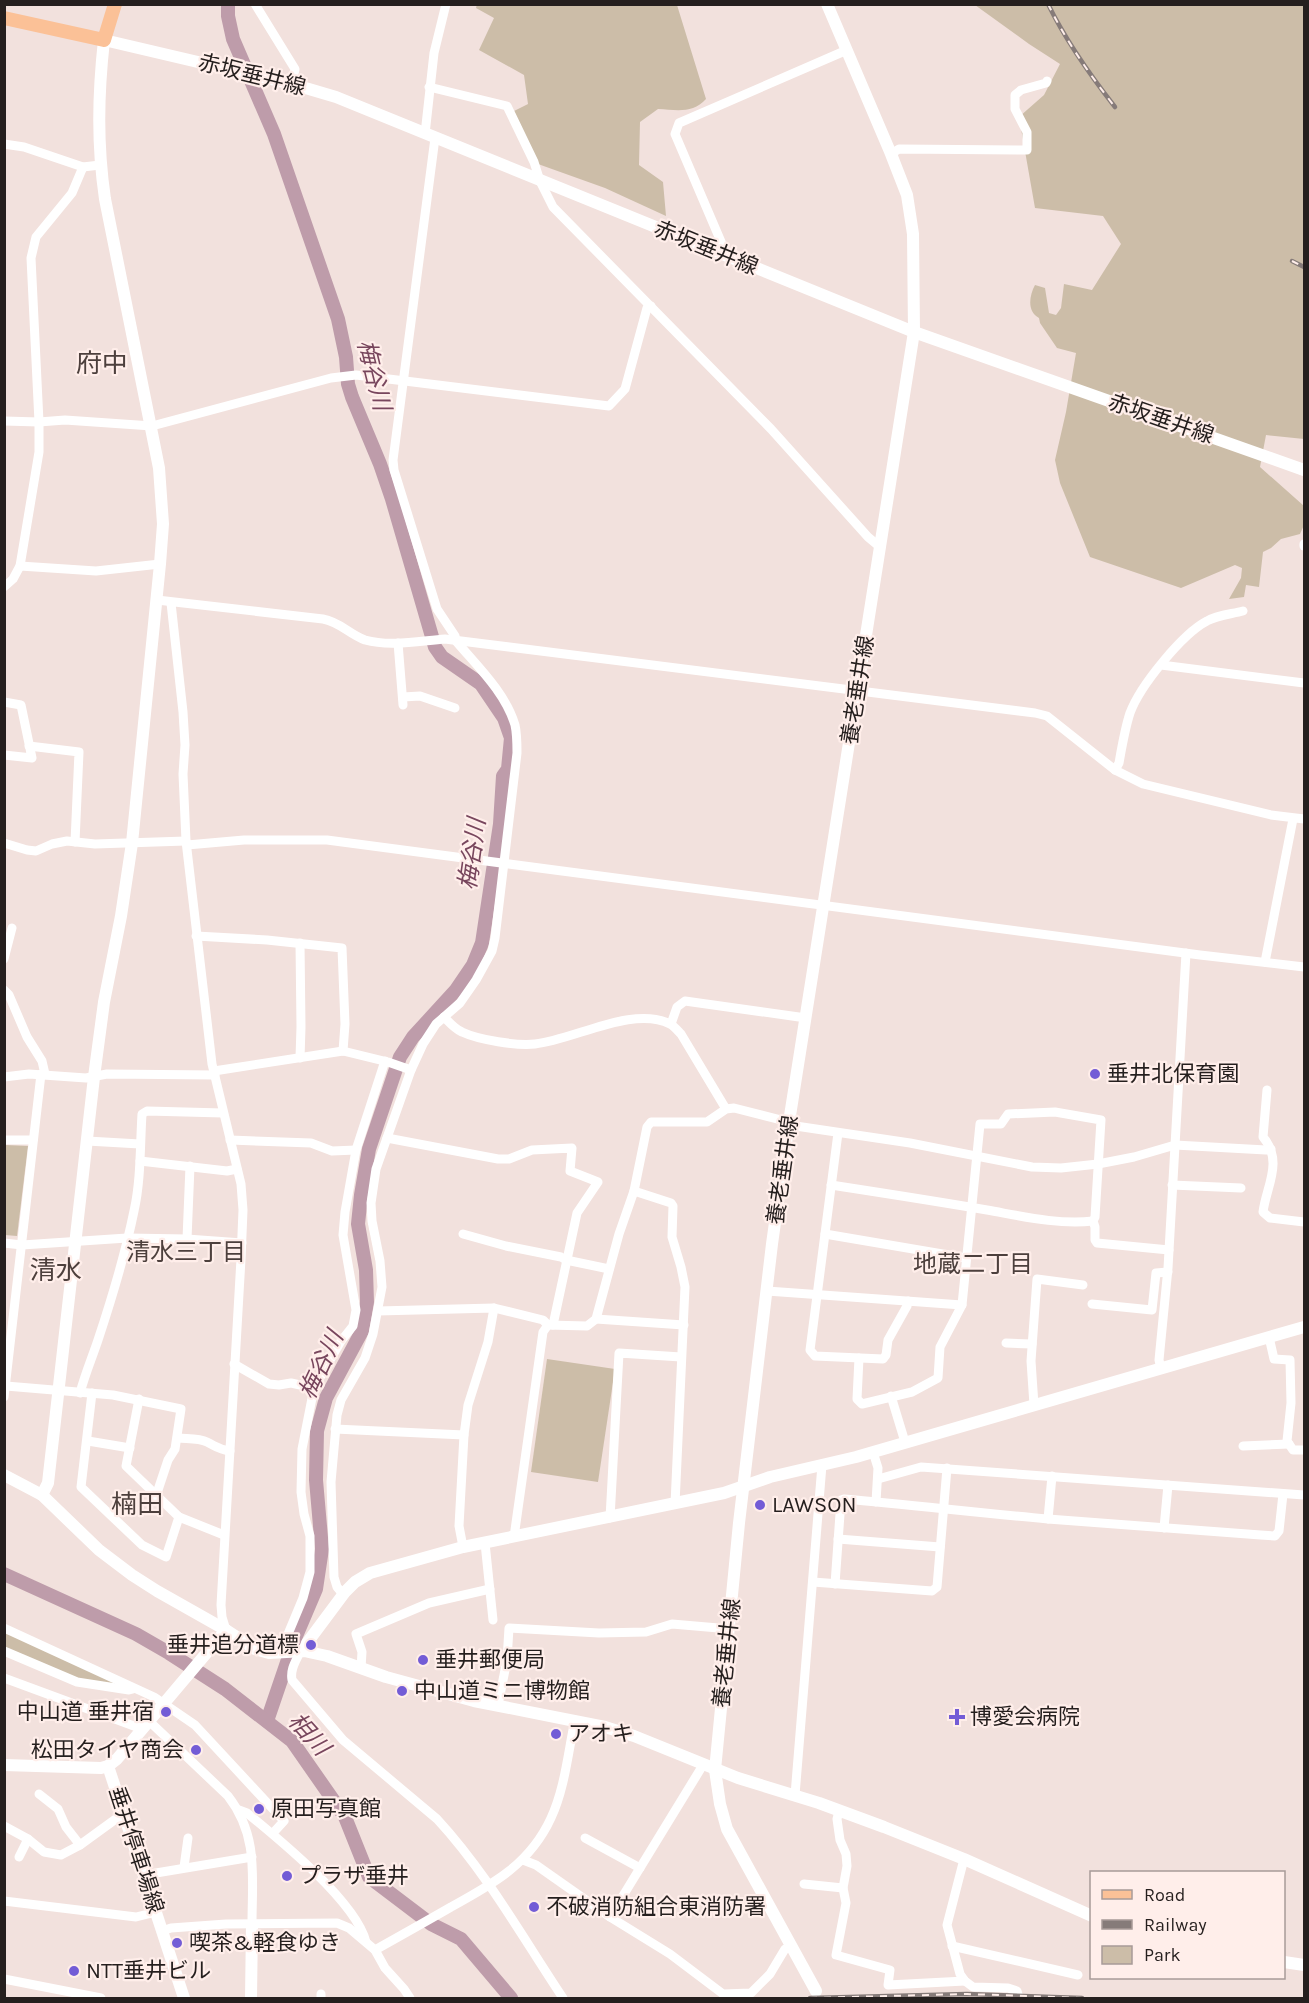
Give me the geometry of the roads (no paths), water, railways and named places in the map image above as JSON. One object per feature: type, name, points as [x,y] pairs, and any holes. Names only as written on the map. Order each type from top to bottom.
[{"type":"main road","points":[[4,18],[104,40],[115,4]]},
{"type":"street","points":[[255,4],[295,69],[292,84]]},
{"type":"street","points":[[343,1594],[335,1583],[333,1568],[331,1482],[335,1429],[341,1400],[365,1358],[382,1287],[371,1203],[376,1169],[409,1069],[436,1024],[460,1003],[471,988],[492,951],[517,753],[515,725],[506,705],[491,682],[456,641],[437,609],[394,470],[393,459],[404,380],[430,136],[429,87],[434,53],[446,4]]},
{"type":"street","name":"養老垂井線","points":[[816,1991],[727,1829],[709,1767],[730,1629],[739,1524],[789,1124],[914,332],[913,234],[907,195],[827,4]]},
{"type":"street","name":"赤坂垂井線","points":[[104,40],[292,84],[336,98],[914,332],[1305,470]]},
{"type":"street","points":[[42,1495],[48,1482],[104,1002],[121,916],[132,843],[163,524],[159,468],[152,426],[100,165],[98,117],[104,40]]},
{"type":"street","points":[[718,253],[722,244],[675,134],[679,123],[847,50]]},
{"type":"street","points":[[891,154],[899,149],[1027,150],[1027,132],[1015,109],[1015,95],[1021,90],[1047,81]]},
{"type":"street","points":[[429,87],[507,106],[553,207],[771,429],[868,537],[880,547]]},
{"type":"street","points":[[4,144],[24,147],[83,167],[100,165]]},
{"type":"street","points":[[4,587],[13,579],[20,566],[37,469],[39,422],[31,258],[36,237],[72,193],[83,167]]},
{"type":"street","points":[[4,421],[65,420],[152,426],[342,375],[404,380],[609,406],[625,389],[647,308],[651,306]]},
{"type":"street","points":[[20,566],[96,571],[160,564]]},
{"type":"street","points":[[157,600],[335,621],[354,635],[378,643],[445,639],[1047,716],[1115,770],[1143,784],[1271,815],[1305,819]]},
{"type":"street","points":[[108,1766],[117,1759],[224,1633],[221,1605],[242,1243],[242,1192],[215,1073],[196,936],[186,843],[183,712],[171,603]]},
{"type":"street","points":[[1115,770],[1119,763],[1130,714],[1139,694],[1161,665],[1207,620],[1243,611]]},
{"type":"street","points":[[398,643],[403,701],[420,696],[455,708]]},
{"type":"street","points":[[1161,665],[1305,683]]},
{"type":"street","points":[[4,702],[21,705],[32,758],[4,755]]},
{"type":"street","points":[[29,746],[79,752],[75,842]]},
{"type":"street","points":[[1265,962],[1293,819]]},
{"type":"street","points":[[4,843],[36,851],[67,841],[95,844],[327,840],[1305,967]]},
{"type":"street","points":[[4,959],[12,928]]},
{"type":"street","points":[[196,936],[342,948],[345,1024],[343,1051]]},
{"type":"street","points":[[300,943],[300,1058]]},
{"type":"street","points":[[1161,1369],[1186,953]]},
{"type":"street","points":[[4,990],[9,995],[27,1037],[42,1061],[43,1074],[33,1140],[4,1397]]},
{"type":"street","points":[[670,1024],[677,1007],[685,1001],[806,1018]]},
{"type":"street","points":[[444,1017],[467,1034],[535,1044],[624,1020],[649,1019],[670,1024],[681,1034],[726,1109]]},
{"type":"street","points":[[4,1077],[43,1074],[94,1077],[107,1074],[215,1073],[343,1051],[409,1069]]},
{"type":"street","points":[[279,1653],[303,1598],[310,1572],[310,1536],[304,1514],[301,1466],[314,1388],[341,1341],[353,1326],[356,1310],[343,1235],[345,1212],[356,1150],[386,1061]]},
{"type":"street","points":[[1267,1090],[1263,1137],[1271,1149],[1273,1160],[1272,1178],[1264,1201],[1263,1212],[1270,1218],[1305,1222]]},
{"type":"street","points":[[378,1311],[494,1308],[543,1320],[551,1325],[587,1326],[596,1319],[634,1191],[646,1127],[651,1122],[707,1122],[726,1109],[734,1108],[789,1124],[910,1143],[976,1158],[1032,1167],[1061,1168],[1098,1164],[1134,1157],[1175,1145],[1271,1149]]},
{"type":"street","points":[[80,1393],[110,1301],[135,1209],[142,1114],[147,1111],[223,1113]]},
{"type":"street","points":[[860,1358],[857,1400],[862,1404],[912,1392],[938,1377],[940,1347],[962,1305],[980,1124],[1000,1124],[1008,1114],[1055,1112],[1101,1120],[1093,1221],[1095,1240],[1097,1243],[1169,1250]]},
{"type":"street","points":[[838,1133],[810,1350],[815,1356],[883,1359],[886,1355],[888,1340],[908,1301]]},
{"type":"street","points":[[387,1138],[498,1159],[509,1159],[532,1150],[572,1148],[570,1171],[598,1182],[577,1213],[551,1325],[543,1332],[514,1537]]},
{"type":"street","points":[[4,1140],[33,1140]]},
{"type":"street","points":[[230,1140],[311,1143],[332,1151],[356,1150]]},
{"type":"street","points":[[87,1141],[140,1144]]},
{"type":"street","points":[[140,1161],[227,1171],[237,1169]]},
{"type":"street","points":[[187,1239],[190,1166]]},
{"type":"street","points":[[831,1185],[1056,1220],[1093,1221]]},
{"type":"street","points":[[1172,1185],[1241,1188]]},
{"type":"street","points":[[634,1191],[671,1203],[673,1206],[672,1237],[685,1287],[675,1504]]},
{"type":"street","points":[[463,1234],[609,1269]]},
{"type":"street","points":[[825,1234],[966,1258]]},
{"type":"street","points":[[4,1243],[22,1245],[127,1238],[242,1243]]},
{"type":"street","points":[[1092,1304],[1152,1310],[1156,1273],[1168,1272]]},
{"type":"street","points":[[1034,1405],[1031,1361],[1037,1279],[1083,1285]]},
{"type":"street","points":[[767,1290],[962,1305]]},
{"type":"street","points":[[4,1294],[16,1295]]},
{"type":"street","points":[[463,1547],[459,1526],[464,1435],[471,1390],[488,1342],[494,1308]]},
{"type":"street","points":[[596,1319],[684,1324]]},
{"type":"street","points":[[563,1998],[449,1832],[437,1819],[343,1740],[292,1680],[291,1674],[301,1651],[343,1594],[355,1582],[370,1573],[463,1547],[610,1518],[744,1487],[751,1482],[765,1478],[873,1452],[1305,1327]]},
{"type":"street","points":[[1269,1337],[1274,1359],[1290,1360],[1292,1404],[1287,1441],[1293,1450],[1305,1450]]},
{"type":"street","points":[[1006,1343],[1032,1344]]},
{"type":"street","points":[[610,1518],[619,1353],[681,1357]]},
{"type":"street","points":[[234,1364],[269,1384],[291,1383],[314,1388]]},
{"type":"street","points":[[6,1386],[92,1393],[139,1399],[181,1408],[178,1438],[156,1496]]},
{"type":"street","points":[[92,1393],[81,1487],[142,1545],[166,1557],[179,1517]]},
{"type":"street","points":[[891,1396],[905,1442]]},
{"type":"street","points":[[139,1399],[126,1466],[179,1517],[224,1535]]},
{"type":"street","points":[[335,1429],[464,1435]]},
{"type":"street","points":[[178,1438],[201,1440],[218,1449],[230,1451]]},
{"type":"street","points":[[88,1441],[130,1448]]},
{"type":"street","points":[[1243,1446],[1288,1444]]},
{"type":"street","points":[[873,1452],[878,1468],[876,1502]]},
{"type":"street","points":[[795,1795],[822,1465]]},
{"type":"street","points":[[878,1479],[921,1467],[1305,1495]]},
{"type":"street","points":[[813,1582],[932,1591],[937,1587],[947,1468]]},
{"type":"street","points":[[4,1475],[42,1495],[99,1550],[132,1575],[224,1633],[255,1649],[279,1653],[301,1651],[327,1656],[436,1691],[498,1706],[575,1720],[634,1736],[709,1767],[840,1811],[964,1859],[1090,1915]]},
{"type":"street","points":[[1048,1519],[1052,1476]]},
{"type":"street","points":[[1164,1528],[1168,1485]]},
{"type":"street","points":[[834,1584],[841,1500],[844,1499],[1048,1519],[1275,1536],[1280,1531],[1283,1494]]},
{"type":"street","points":[[838,1539],[940,1547]]},
{"type":"street","points":[[485,1543],[493,1620]]},
{"type":"street","points":[[361,1668],[362,1652],[356,1634],[429,1604],[490,1589]]},
{"type":"street","points":[[498,1706],[507,1660],[509,1628],[599,1633],[646,1632],[672,1624],[730,1629]]},
{"type":"street","points":[[4,1628],[166,1702],[195,1725],[284,1821],[273,1833]]},
{"type":"street","points":[[4,1651],[77,1682],[129,1690],[136,1689]]},
{"type":"street","points":[[4,1678],[145,1725],[228,1796],[239,1810],[250,1839],[252,1857],[251,1998]]},
{"type":"street","points":[[379,1948],[487,1887],[523,1860],[540,1839],[551,1817],[559,1794],[575,1720]]},
{"type":"street","name":"垂井停車場線","points":[[4,1765],[101,1768],[108,1766],[184,1998]]},
{"type":"street","points":[[610,1917],[640,1868],[709,1767]]},
{"type":"street","points":[[39,1794],[58,1809],[66,1827],[80,1845]]},
{"type":"street","points":[[239,1810],[247,1813],[273,1833],[293,1852],[355,1917],[364,1932],[366,1942]]},
{"type":"street","points":[[840,1811],[837,1819],[847,1866],[843,1888],[846,1903],[836,1955],[890,1970],[888,1986],[965,1981]]},
{"type":"street","points":[[4,1826],[10,1827],[28,1839],[37,1848],[61,1855],[80,1845],[124,1814]]},
{"type":"street","points":[[184,1867],[188,1838]]},
{"type":"street","points":[[585,1838],[640,1868]]},
{"type":"street","points":[[20,1857],[28,1839]]},
{"type":"street","points":[[144,1875],[252,1857]]},
{"type":"street","points":[[964,1859],[947,1925],[960,1974],[973,1987],[1008,1988],[1017,1991],[1019,1998]]},
{"type":"street","points":[[523,1860],[536,1865],[610,1917],[670,1954],[723,1994],[751,1994],[770,1974],[785,1949]]},
{"type":"street","points":[[804,1884],[843,1888]]},
{"type":"street","points":[[4,1901],[136,1917],[156,1912]]},
{"type":"street","points":[[162,1931],[171,1928],[252,1924],[338,1923],[379,1948],[385,1968],[410,1998]]},
{"type":"street","points":[[952,1946],[1078,1975]]},
{"type":"street","points":[[1285,1962],[1305,1965]]},
{"type":"street","points":[[4,1979],[101,1998]]},
{"type":"waterway","name":"梅谷川","points":[[228,4],[233,39],[274,134],[338,319],[346,357],[348,384],[392,499],[435,647],[442,657],[481,684],[504,718],[511,738],[508,769],[503,776],[500,824],[482,943],[473,965],[456,990],[413,1037],[400,1057],[369,1149],[358,1224],[366,1270],[367,1302],[362,1331],[326,1398],[317,1431],[316,1480],[322,1549],[316,1589],[296,1636],[267,1721]]},
{"type":"waterway","name":"相川","points":[[4,1574],[136,1634],[169,1653],[225,1689],[292,1741],[345,1817],[369,1877],[431,1924],[461,1939],[511,1998]]},
{"type":"railway","points":[[1048,4],[1079,57],[1115,107]]},
{"type":"railway","points":[[1292,261],[1304,267]]},
{"type":"railway","points":[[810,1998],[967,1994],[1082,1998]]},
{"type":"place","name":"垂井北保育園","points":[[1095,1074]]},
{"type":"place","name":"LAWSON","points":[[760,1505]]},
{"type":"place","name":"垂井追分道標","points":[[311,1645]]},
{"type":"place","name":"垂井郵便局","points":[[423,1660]]},
{"type":"place","name":"中山道ミニ博物館","points":[[402,1691]]},
{"type":"place","name":"中山道 垂井宿","points":[[166,1712]]},
{"type":"place","name":"博愛会病院","points":[[957,1717]]},
{"type":"place","name":"アオキ","points":[[556,1734]]},
{"type":"place","name":"松田タイヤ商会","points":[[196,1750]]},
{"type":"place","name":"原田写真館","points":[[259,1809]]},
{"type":"place","name":"プラザ垂井","points":[[287,1876]]},
{"type":"place","name":"不破消防組合東消防署","points":[[534,1907]]},
{"type":"place","name":"喫茶&軽食ゆき","points":[[177,1943]]},
{"type":"place","name":"NTT垂井ビル","points":[[74,1971]]},
{"type":"district","name":"府中","points":[[102,363]]},
{"type":"district","name":"清水三丁目","points":[[186,1252]]},
{"type":"district","name":"地蔵二丁目","points":[[973,1264]]},
{"type":"district","name":"清水","points":[[56,1270]]},
{"type":"district","name":"楠田","points":[[137,1504]]}]
